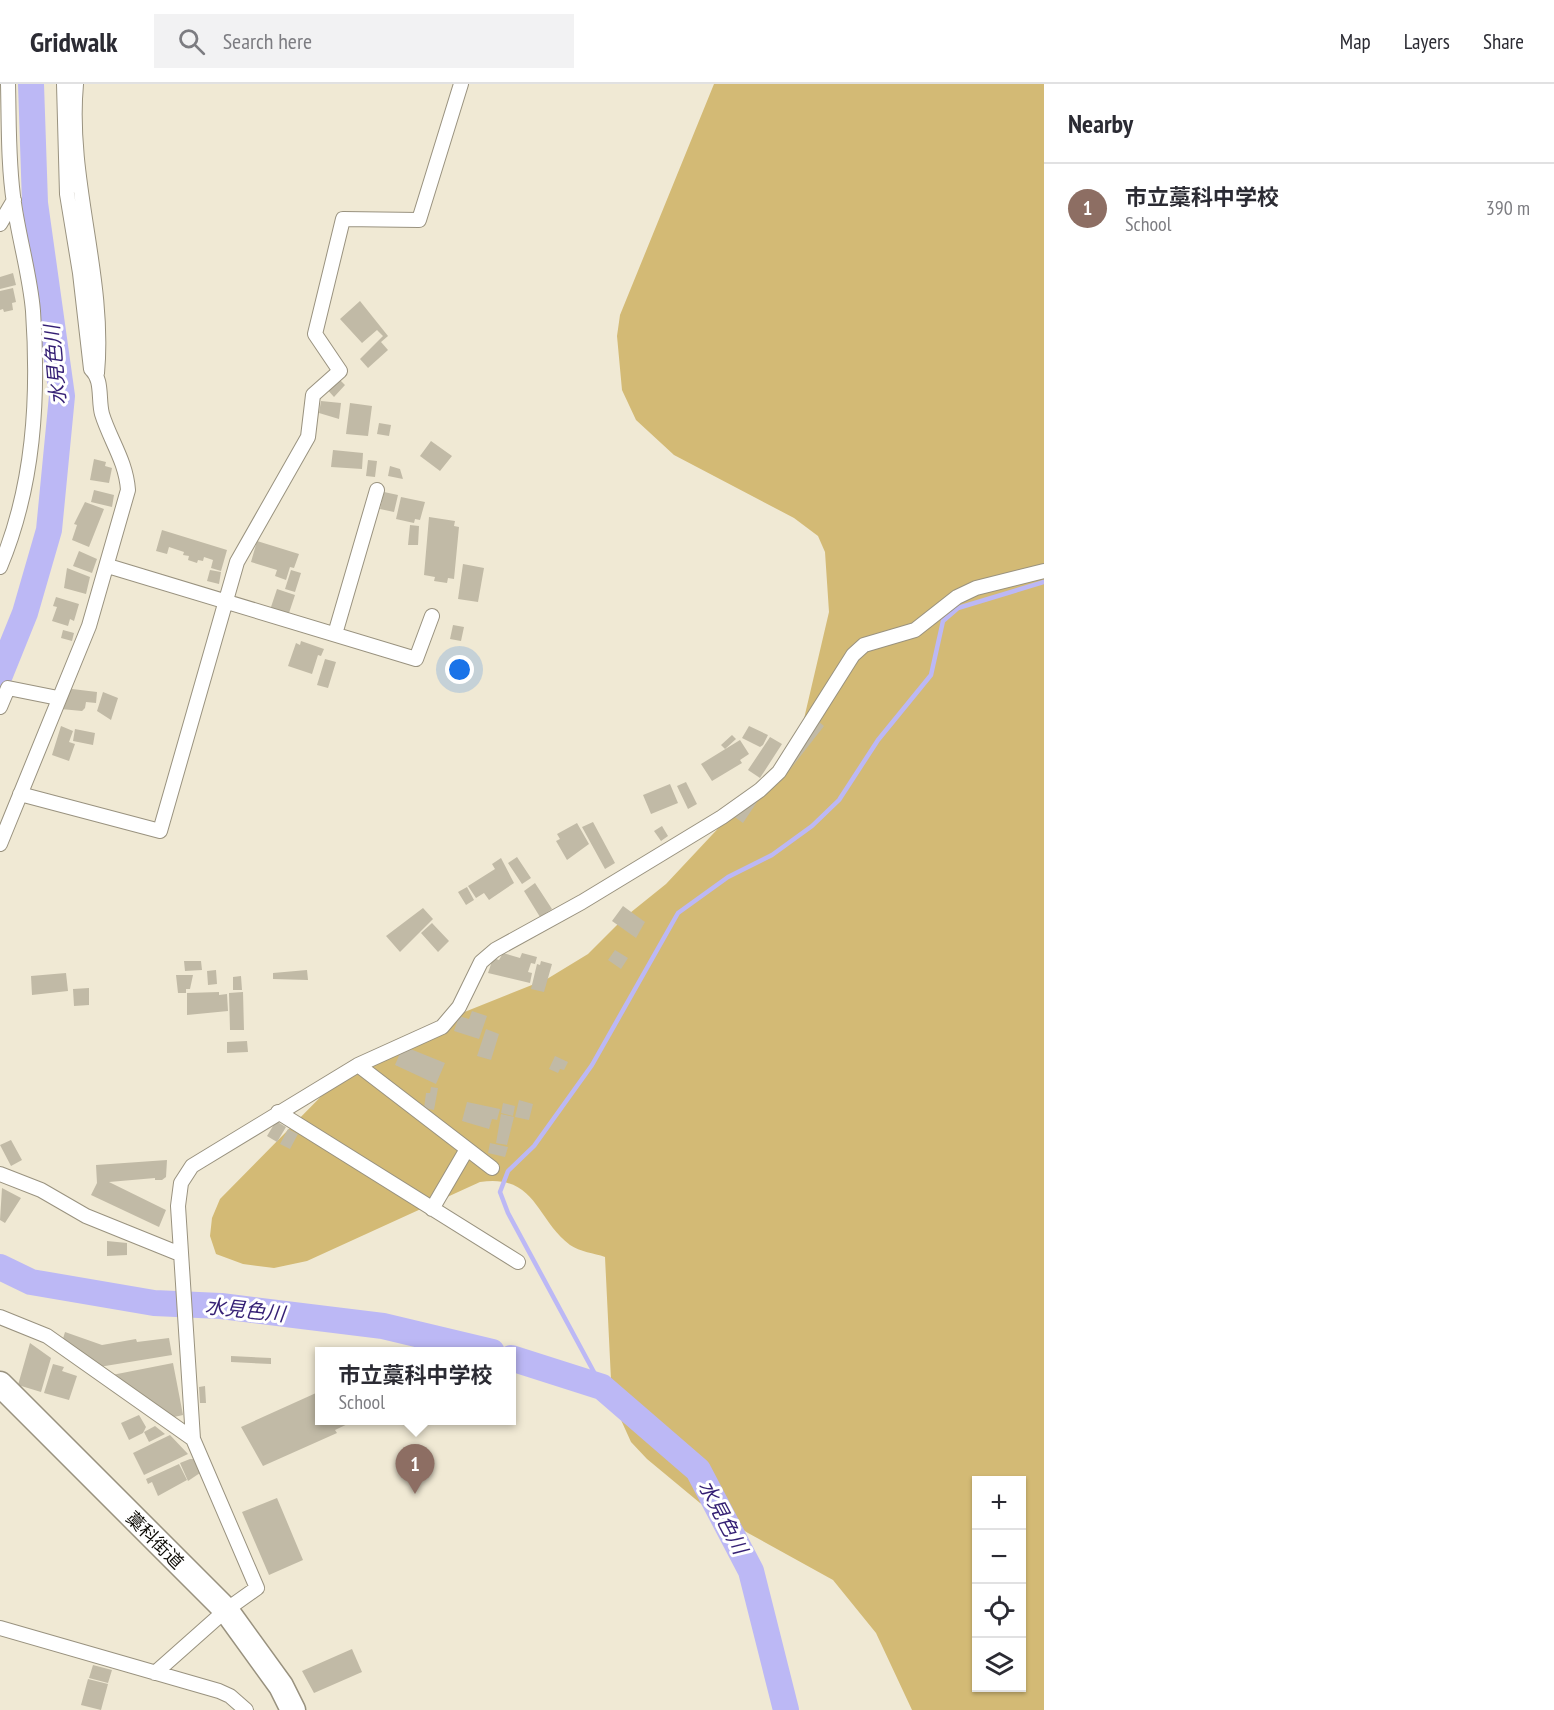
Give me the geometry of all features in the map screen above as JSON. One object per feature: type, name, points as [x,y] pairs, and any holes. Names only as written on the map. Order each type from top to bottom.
[{"type":"highway","name":"藁科街道","points":[[0,1384],[226,1610],[281,1686],[293,1710]]},
{"type":"street","points":[[64,84],[67,194],[80,273],[91,369],[97,375]]},
{"type":"street","points":[[0,844],[89,626],[128,490],[127,472],[102,413],[97,375],[99,324],[76,154],[76,84]]},
{"type":"street","points":[[20,794],[160,831],[237,562],[308,437],[313,395],[340,371],[315,334],[343,219],[419,220],[461,84]]},
{"type":"street","points":[[0,567],[26,480],[34,428],[36,380],[33,308],[14,200],[5,85]]},
{"type":"street","points":[[0,224],[14,200]]},
{"type":"street","points":[[335,634],[377,490]]},
{"type":"street","points":[[108,566],[416,659],[432,616]]},
{"type":"street","points":[[155,1673],[226,1610],[257,1588],[193,1439],[180,1254],[179,1194],[181,1183],[192,1166],[358,1065],[442,1027],[459,1007],[481,962],[495,950],[582,902],[723,817],[760,790],[778,772],[853,655],[864,645],[915,630],[957,597],[976,588],[1044,571]]},
{"type":"street","points":[[0,706],[8,688],[58,698]]},
{"type":"street","points":[[358,1065],[492,1168]]},
{"type":"street","points":[[278,1112],[518,1262]]},
{"type":"street","points":[[432,1209],[468,1149]]},
{"type":"street","points":[[0,1174],[41,1190],[86,1216],[180,1254]]},
{"type":"street","points":[[0,1317],[47,1336],[193,1439]]},
{"type":"street","points":[[0,1628],[219,1691],[230,1696],[246,1710]]},
{"type":"shaded area","points":[[714,84],[1044,84],[1044,1710],[912,1710],[876,1633],[833,1580],[748,1533],[700,1503],[647,1459],[631,1442],[612,1400],[605,1257],[570,1245],[558,1234],[524,1191],[499,1181],[480,1182],[307,1261],[274,1268],[243,1264],[216,1254],[210,1236],[212,1218],[220,1199],[355,1062],[397,1039],[547,979],[588,954],[625,917],[666,884],[788,754],[803,723],[829,612],[825,552],[818,536],[794,518],[674,455],[636,420],[622,390],[617,336],[620,315]]},
{"type":"building","points":[[13,273],[16,285],[0,289],[0,277]]},
{"type":"building","points":[[13,288],[16,302],[12,303],[13,310],[4,312],[3,309],[0,310],[0,291]]},
{"type":"building","points":[[360,301],[388,336],[381,342],[388,350],[368,368],[360,359],[383,336],[377,330],[362,343],[340,319]]},
{"type":"building","points":[[336,376],[345,385],[334,397],[325,387]]},
{"type":"building","points":[[321,401],[341,403],[339,419],[319,413]]},
{"type":"building","points":[[350,403],[372,406],[368,436],[346,434]]},
{"type":"building","points":[[379,423],[391,425],[389,436],[377,434]]},
{"type":"building","points":[[431,441],[452,456],[440,471],[420,456]]},
{"type":"building","points":[[333,450],[363,453],[362,469],[331,467]]},
{"type":"building","points":[[94,459],[106,462],[105,466],[112,468],[109,483],[90,480]]},
{"type":"building","points":[[368,460],[377,461],[375,477],[366,476]]},
{"type":"building","points":[[390,466],[400,469],[403,479],[388,476]]},
{"type":"building","points":[[94,490],[114,495],[112,507],[91,502]]},
{"type":"building","points":[[384,492],[398,495],[394,512],[380,509]]},
{"type":"building","points":[[401,497],[425,502],[420,520],[415,519],[414,523],[396,519]]},
{"type":"building","points":[[85,502],[104,509],[89,547],[72,540],[77,525],[74,524]]},
{"type":"building","points":[[429,517],[455,521],[454,526],[459,527],[454,579],[448,578],[447,583],[434,581],[435,577],[424,575]]},
{"type":"building","points":[[410,525],[419,526],[418,545],[408,545]]},
{"type":"building","points":[[162,530],[227,550],[221,571],[211,568],[213,560],[204,557],[203,561],[198,560],[197,563],[188,560],[189,556],[183,555],[184,552],[169,547],[167,554],[156,551]]},
{"type":"building","points":[[257,541],[299,554],[294,568],[290,567],[286,580],[275,576],[277,570],[251,562]]},
{"type":"building","points":[[79,551],[97,559],[92,573],[73,566]]},
{"type":"building","points":[[463,564],[484,568],[478,602],[458,599]]},
{"type":"building","points":[[67,568],[90,577],[86,594],[64,588]]},
{"type":"building","points":[[210,570],[221,572],[219,584],[207,581]]},
{"type":"building","points":[[291,570],[301,573],[295,592],[285,589]]},
{"type":"building","points":[[277,589],[295,595],[288,616],[270,610]]},
{"type":"building","points":[[56,597],[79,604],[74,621],[70,619],[68,626],[52,621],[57,607],[53,606]]},
{"type":"building","points":[[453,625],[464,627],[461,641],[450,639]]},
{"type":"building","points":[[63,630],[74,633],[72,641],[61,638]]},
{"type":"building","points":[[301,641],[324,649],[321,656],[318,655],[312,674],[288,666],[296,643],[300,645]]},
{"type":"building","points":[[325,659],[336,662],[328,688],[317,685]]},
{"type":"building","points":[[64,688],[97,692],[96,703],[86,702],[82,711],[61,709]]},
{"type":"building","points":[[103,692],[118,698],[111,720],[97,711]]},
{"type":"building","points":[[817,720],[824,726],[781,781],[776,777]]},
{"type":"building","points":[[61,726],[73,731],[69,742],[75,744],[69,761],[52,755]]},
{"type":"building","points":[[749,726],[768,735],[760,747],[742,738]]},
{"type":"building","points":[[75,729],[95,733],[93,745],[73,741]]},
{"type":"building","points":[[732,735],[736,739],[725,749],[721,745]]},
{"type":"building","points":[[770,737],[782,744],[760,778],[748,770]]},
{"type":"building","points":[[740,740],[749,754],[740,760],[742,763],[712,781],[701,764]]},
{"type":"building","points":[[686,782],[697,804],[688,809],[677,786]]},
{"type":"building","points":[[670,784],[678,803],[651,814],[643,795]]},
{"type":"building","points":[[753,799],[757,802],[743,823],[732,815]]},
{"type":"building","points":[[593,822],[615,863],[605,869],[582,827]]},
{"type":"building","points":[[577,823],[589,844],[567,860],[556,841],[560,839],[557,834]]},
{"type":"building","points":[[662,826],[668,836],[661,841],[654,831]]},
{"type":"building","points":[[517,857],[531,878],[522,884],[508,863]]},
{"type":"building","points":[[501,858],[514,883],[489,900],[484,893],[476,898],[468,886],[495,869],[492,864]]},
{"type":"building","points":[[535,883],[552,909],[540,917],[524,891]]},
{"type":"building","points":[[467,887],[474,900],[466,905],[458,892]]},
{"type":"building","points":[[623,906],[645,922],[636,938],[612,921]]},
{"type":"building","points":[[423,908],[433,919],[400,952],[386,936]]},
{"type":"building","points":[[432,923],[449,941],[438,952],[421,933]]},
{"type":"building","points":[[615,950],[628,958],[621,969],[608,960]]},
{"type":"building","points":[[503,953],[520,958],[522,953],[537,957],[535,964],[531,963],[528,972],[532,973],[530,983],[488,973],[493,958],[499,960]]},
{"type":"building","points":[[184,961],[201,961],[202,970],[185,971]]},
{"type":"building","points":[[541,961],[552,964],[544,992],[531,989],[537,964],[540,965]]},
{"type":"building","points":[[216,970],[217,984],[208,985],[207,971]]},
{"type":"building","points":[[307,970],[308,980],[273,979],[273,973]]},
{"type":"building","points":[[66,973],[68,991],[32,995],[31,976]]},
{"type":"building","points":[[176,975],[193,975],[190,989],[186,989],[186,993],[178,993]]},
{"type":"building","points":[[241,976],[242,990],[233,990],[233,977]]},
{"type":"building","points":[[89,988],[89,1005],[74,1006],[73,989]]},
{"type":"building","points":[[219,992],[219,995],[227,994],[228,1011],[187,1015],[187,993]]},
{"type":"building","points":[[243,992],[244,1030],[230,1030],[229,993]]},
{"type":"building","points":[[472,1011],[487,1016],[479,1039],[454,1031],[459,1016],[469,1019]]},
{"type":"building","points":[[486,1029],[499,1034],[491,1060],[477,1056]]},
{"type":"building","points":[[247,1041],[248,1052],[227,1053],[227,1042]]},
{"type":"building","points":[[403,1046],[445,1063],[436,1084],[395,1065]]},
{"type":"building","points":[[555,1056],[568,1062],[564,1070],[560,1069],[558,1073],[549,1069]]},
{"type":"building","points":[[431,1087],[438,1088],[434,1110],[424,1108],[426,1093],[430,1093]]},
{"type":"building","points":[[519,1100],[533,1104],[529,1120],[515,1117]]},
{"type":"building","points":[[467,1102],[500,1109],[497,1120],[492,1119],[489,1129],[462,1121]]},
{"type":"building","points":[[503,1103],[515,1106],[513,1116],[501,1113]]},
{"type":"building","points":[[501,1114],[514,1117],[507,1145],[496,1143]]},
{"type":"building","points":[[276,1121],[286,1127],[277,1142],[267,1136]]},
{"type":"building","points":[[288,1129],[298,1134],[290,1149],[280,1144]]},
{"type":"building","points":[[11,1140],[22,1160],[11,1166],[0,1145]]},
{"type":"building","points":[[490,1143],[508,1147],[505,1157],[488,1153]]},
{"type":"building","points":[[167,1160],[166,1177],[162,1180],[155,1180],[155,1178],[109,1182],[166,1210],[159,1227],[91,1195],[97,1183],[96,1165]]},
{"type":"building","points":[[2,1188],[21,1198],[5,1223],[0,1220]]},
{"type":"building","points":[[107,1241],[127,1243],[127,1255],[107,1256]]},
{"type":"building","points":[[65,1332],[102,1345],[136,1339],[137,1342],[169,1338],[172,1355],[99,1367],[62,1342]]},
{"type":"building","points":[[30,1343],[51,1358],[41,1392],[18,1385]]},
{"type":"building","points":[[231,1356],[271,1358],[271,1364],[231,1362]]},
{"type":"building","points":[[173,1363],[183,1415],[174,1417],[112,1375]]},
{"type":"building","points":[[53,1364],[64,1367],[62,1371],[77,1376],[69,1400],[44,1393]]},
{"type":"building","points":[[205,1386],[206,1403],[200,1403],[199,1387]]},
{"type":"building","points":[[315,1393],[315,1425],[346,1425],[335,1430],[337,1433],[263,1466],[241,1427]]},
{"type":"building","points":[[139,1415],[146,1427],[143,1433],[129,1440],[121,1423]]},
{"type":"building","points":[[155,1426],[165,1434],[149,1442],[144,1432]]},
{"type":"building","points":[[170,1435],[188,1454],[144,1475],[133,1453]]},
{"type":"building","points":[[194,1459],[200,1473],[188,1481],[180,1463]]},
{"type":"building","points":[[179,1464],[187,1480],[158,1496],[152,1482],[148,1484],[146,1479]]},
{"type":"building","points":[[277,1498],[303,1560],[269,1575],[242,1512]]},
{"type":"building","points":[[352,1649],[362,1672],[314,1693],[302,1671]]},
{"type":"building","points":[[93,1665],[112,1670],[108,1683],[89,1678]]},
{"type":"building","points":[[88,1679],[108,1684],[101,1710],[81,1705]]},
{"type":"waterway","name":"水見色川","points":[[0,675],[25,613],[49,530],[62,396],[35,203],[31,84]]},
{"type":"waterway","points":[[602,1387],[508,1213],[500,1192],[508,1171],[534,1146],[592,1065],[678,913],[728,877],[772,855],[812,826],[839,800],[878,740],[931,675],[943,621],[958,608],[1044,582]]},
{"type":"waterway","name":"水見色川","points":[[0,1267],[31,1282],[154,1303],[221,1306],[383,1326],[471,1347]]},
{"type":"waterway","name":"水見色川","points":[[516,1360],[602,1387],[698,1470],[751,1571],[786,1710]]},
{"type":"place","name":"市立藁科中学校","points":[[415,1494]]}]
